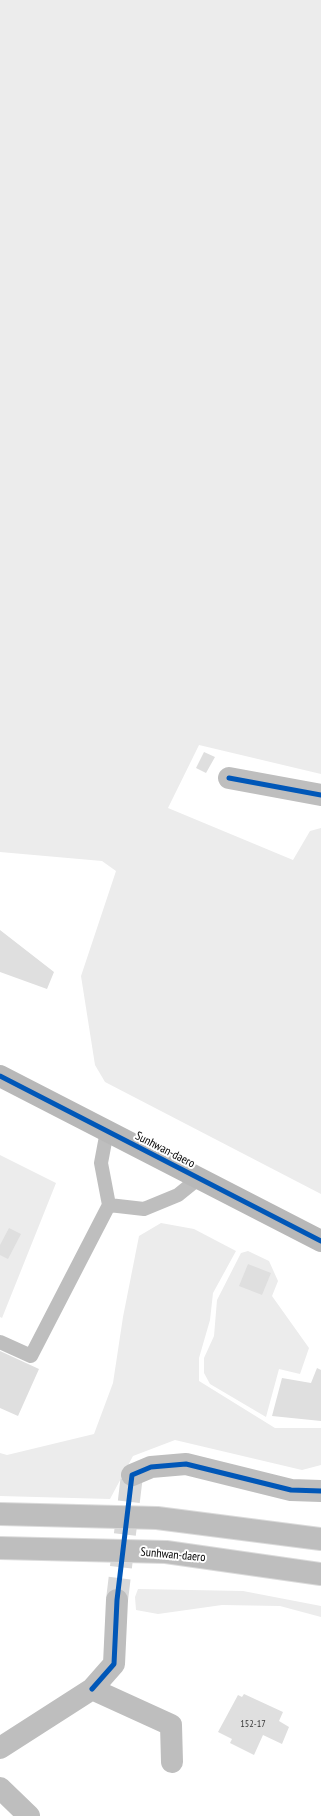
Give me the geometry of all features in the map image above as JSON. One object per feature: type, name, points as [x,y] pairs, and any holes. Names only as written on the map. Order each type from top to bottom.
[{"type":"main road","points":[[229,778],[321,795]]},
{"type":"main road","points":[[132,1475],[151,1467],[186,1464],[292,1490],[321,1491]]},
{"type":"main road","points":[[0,1514],[157,1518],[321,1539]]},
{"type":"main road","name":"Sunhwan-daero","points":[[0,1548],[166,1552],[321,1574]]},
{"type":"main road","points":[[0,1748],[92,1689],[114,1664],[117,1600]]},
{"type":"main road","points":[[92,1689],[172,1725],[172,1762]]},
{"type":"main road","points":[[0,1788],[29,1816]]},
{"type":"street","name":"Sunhwan-daero","points":[[0,1076],[321,1241]]},
{"type":"lane","points":[[0,1342],[31,1356],[109,1205],[101,1164],[107,1131]]},
{"type":"lane","points":[[109,1205],[144,1209],[178,1195],[199,1178]]},
{"type":"shaded area","points":[[0,0],[321,0],[321,774],[199,745],[168,808],[293,860],[310,831],[321,828],[321,1194],[105,1082],[95,1065],[81,976],[116,871],[102,861],[0,852]]},
{"type":"shaded area","points":[[0,1155],[56,1183],[2,1318],[0,1317]]},
{"type":"shaded area","points":[[161,1223],[194,1229],[236,1251],[213,1293],[210,1320],[199,1358],[199,1381],[275,1428],[321,1428],[321,1465],[302,1470],[175,1440],[133,1456],[110,1499],[0,1496],[0,1453],[7,1455],[94,1434],[113,1383],[123,1317],[139,1236]]},
{"type":"shaded area","points":[[248,1251],[269,1261],[278,1281],[272,1296],[309,1348],[300,1374],[279,1369],[266,1417],[210,1384],[204,1373],[204,1358],[214,1336],[217,1300],[241,1253]]},
{"type":"shaded area","points":[[138,1589],[243,1591],[321,1606],[321,1617],[280,1606],[222,1605],[158,1614],[136,1610],[135,1597]]},
{"type":"building","points":[[204,752],[215,757],[206,773],[196,768]]},
{"type":"building","points":[[0,930],[54,972],[47,989],[0,972]]},
{"type":"building","points":[[9,1228],[21,1234],[8,1259],[0,1255],[0,1245]]},
{"type":"building","points":[[248,1264],[271,1273],[262,1295],[239,1286]]},
{"type":"building","points":[[0,1351],[39,1369],[18,1416],[0,1408]]},
{"type":"building","points":[[317,1368],[321,1370],[321,1421],[272,1416],[282,1378],[311,1383]]},
{"type":"building","points":[[244,1694],[283,1712],[279,1721],[289,1727],[282,1744],[263,1735],[254,1755],[230,1743],[232,1739],[218,1732],[238,1695],[242,1697]]},
{"type":"tunnel","points":[[117,1600],[132,1475]]},
{"type":"cycle path","points":[[229,778],[321,795]]},
{"type":"cycle path","points":[[0,1076],[321,1241]]},
{"type":"cycle path","points":[[92,1689],[114,1664],[117,1600],[132,1475],[151,1467],[186,1464],[291,1490],[321,1491]]}]
